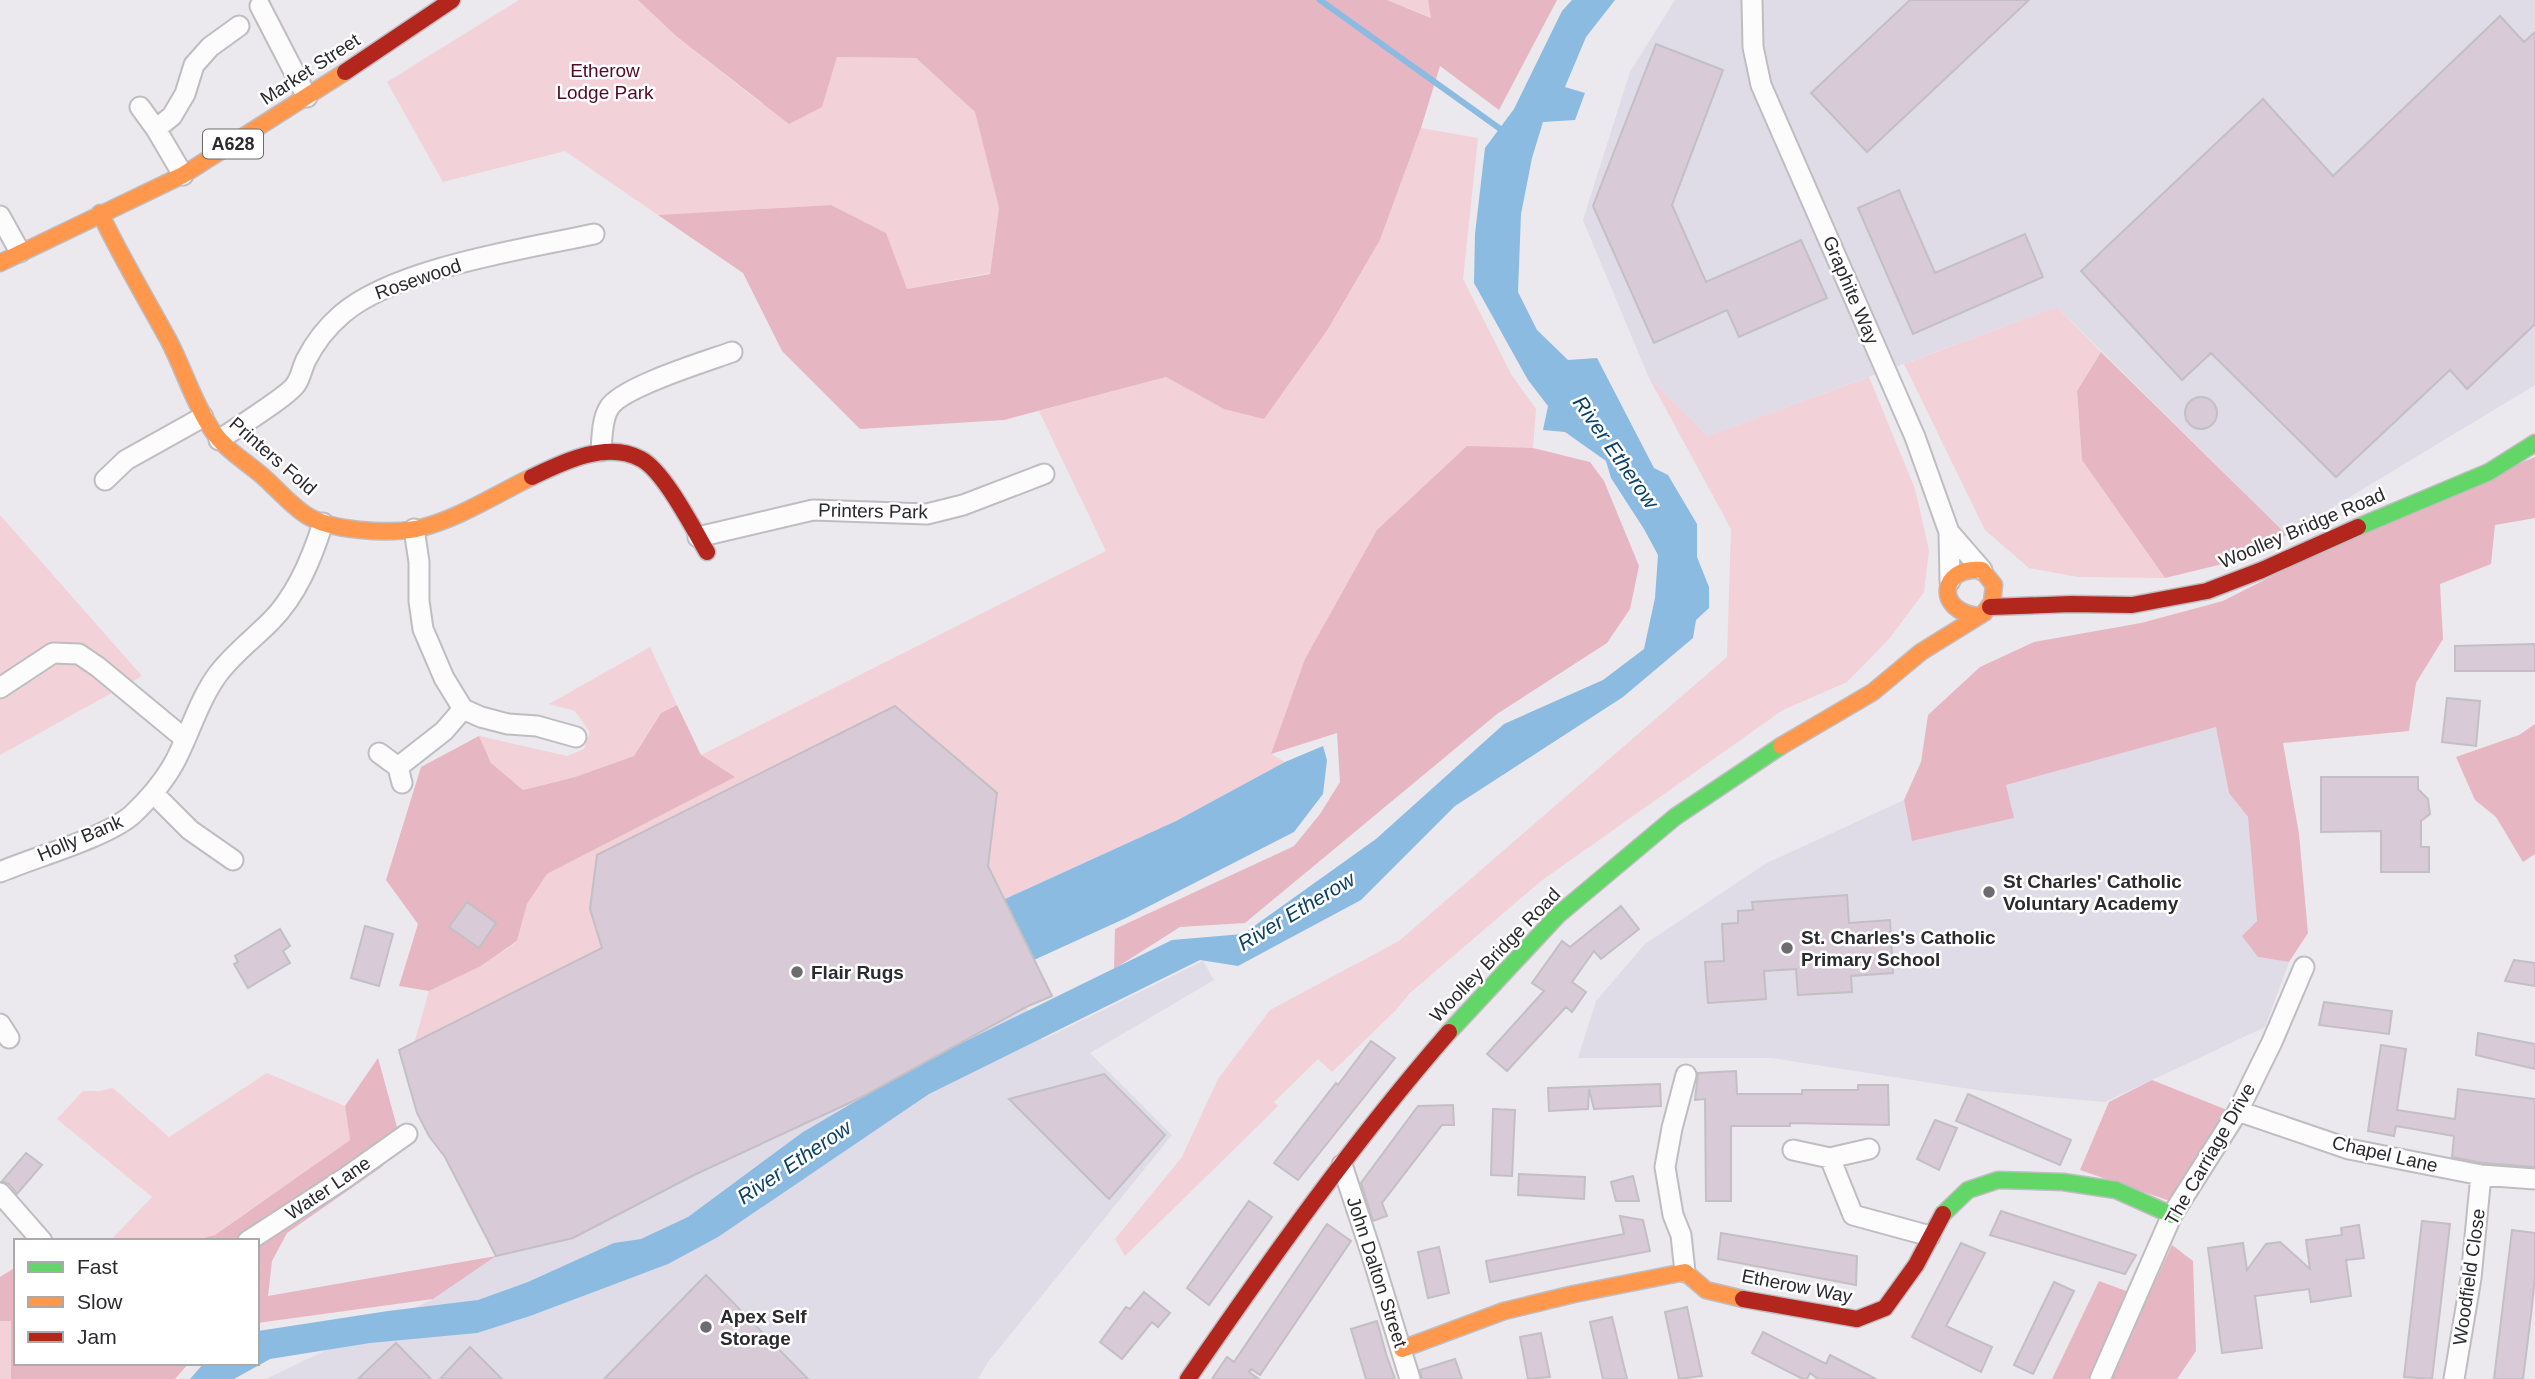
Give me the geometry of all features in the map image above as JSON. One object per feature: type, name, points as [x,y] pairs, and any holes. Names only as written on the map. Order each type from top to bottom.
[{"type":"main road","name":"Market Street","points":[[0,262],[183,175],[307,97],[452,0]]},
{"type":"main road","name":"Printers Fold","points":[[100,214],[130,275],[182,365],[203,417],[219,440],[293,504],[323,523],[359,528],[414,529],[440,522],[575,458]]},
{"type":"main road","name":"Woolley Bridge Road","points":[[1188,1379],[1258,1277],[1406,1081],[1558,915],[1675,817],[1786,743],[1873,692],[1921,652],[1984,612],[2071,604],[2132,605],[2207,591],[2489,472],[2535,443]]},
{"type":"main road","name":"Printers Park","points":[[575,458],[601,451],[616,451],[641,458],[659,476],[703,544]]},
{"type":"main road","points":[[1965,569],[2001,583],[1984,612],[1961,614],[1944,602],[1955,574],[1965,569]]},
{"type":"main road","name":"Woolley Bridge Road","points":[[2001,583],[2071,604]]},
{"type":"main road","name":"Woolley Bridge Road","points":[[1921,652],[1944,602]]},
{"type":"main road","name":"Etherow Way","points":[[1685,1272],[1706,1290],[1857,1319],[1885,1308],[1902,1287],[1941,1215],[1968,1189],[1998,1180],[2063,1182],[2116,1190],[2172,1215]]},
{"type":"main road","points":[[1402,1349],[1504,1311],[1685,1272]]},
{"type":"street","name":"Graphite Way","points":[[1752,0],[1753,47],[1761,85],[1915,437],[1949,532],[1944,602]]},
{"type":"street","points":[[260,6],[307,97]]},
{"type":"street","points":[[156,129],[172,116],[185,94],[194,65],[210,47],[239,26]]},
{"type":"street","points":[[140,107],[183,175]]},
{"type":"street","points":[[0,216],[20,252]]},
{"type":"street","name":"Rosewood","points":[[219,440],[296,386],[319,337],[343,313],[372,293],[418,276],[594,234]]},
{"type":"street","points":[[601,451],[608,408],[618,398],[637,388],[733,352]]},
{"type":"street","points":[[105,480],[126,460],[203,417]]},
{"type":"street","name":"Printers Park","points":[[703,544],[813,510],[928,514],[963,505],[1044,474]]},
{"type":"street","name":"Holly Bank","points":[[0,872],[94,836],[130,817],[153,793],[179,755],[217,675],[273,619],[291,593],[312,556],[323,523]]},
{"type":"street","points":[[414,529],[423,629],[444,678],[463,709],[508,724],[537,726],[576,737]]},
{"type":"street","points":[[1949,532],[2001,583]]},
{"type":"street","points":[[0,688],[53,653],[79,654],[185,739]]},
{"type":"street","points":[[379,753],[400,775],[463,709]]},
{"type":"street","points":[[153,793],[190,830],[233,860]]},
{"type":"street","name":"The Carriage Drive","points":[[2100,1379],[2172,1215],[2238,1111],[2272,1042],[2304,967]]},
{"type":"street","points":[[1685,1272],[1681,1235],[1673,1215],[1666,1175],[1672,1128],[1686,1075]]},
{"type":"street","name":"Chapel Lane","points":[[2238,1111],[2349,1149],[2481,1175],[2535,1179]]},
{"type":"street","name":"Water Lane","points":[[251,1239],[407,1134]]},
{"type":"street","points":[[1793,1150],[1830,1158],[1868,1149]]},
{"type":"street","points":[[1830,1158],[1853,1215],[1930,1236]]},
{"type":"street","name":"John Dalton Street","points":[[1342,1165],[1410,1379]]},
{"type":"street","name":"Woodfield Close","points":[[2454,1379],[2472,1278],[2481,1175]]},
{"type":"street","points":[[0,1193],[40,1239]]},
{"type":"shaded area","points":[[638,0],[1387,0],[1431,18],[1428,0],[1557,0],[1499,110],[1440,66],[1421,128],[1380,240],[1328,329],[1264,419],[1224,409],[1166,377],[1004,420],[860,429],[782,351],[743,273],[658,215],[831,205],[886,233],[907,289],[990,274],[999,208],[975,112],[916,58],[837,57],[822,107],[789,124],[676,36]]},
{"type":"shaded area","points":[[1675,0],[2535,0],[2535,385],[2287,535],[2057,307],[1708,436],[1649,378],[1583,220],[1630,72]]},
{"type":"shaded area","points":[[2101,352],[2287,535],[2231,562],[2165,578],[2082,460],[2077,391]]},
{"type":"shaded area","points":[[1467,446],[1533,448],[1590,462],[1604,481],[1639,566],[1630,609],[1607,643],[1497,714],[1245,923],[1180,927],[1114,969],[1115,929],[1294,846],[1320,814],[1340,782],[1337,733],[1271,754],[1305,659],[1377,530]]},
{"type":"shaded area","points":[[2535,457],[2535,518],[2495,525],[2491,564],[2440,584],[2443,639],[2416,683],[2409,731],[2283,743],[2299,834],[2308,933],[2289,962],[2258,957],[2242,936],[2257,921],[2248,817],[2229,793],[2216,727],[2006,785],[2014,818],[1912,841],[1904,800],[1921,762],[1928,715],[1980,667],[2034,642],[2141,623],[2223,601],[2371,526]]},
{"type":"shaded area","points":[[677,705],[701,755],[735,777],[547,874],[527,904],[517,941],[481,966],[429,991],[399,986],[418,924],[386,880],[421,767],[479,736],[491,763],[523,790],[575,777],[634,756],[661,713]]},
{"type":"shaded area","points":[[2535,724],[2535,854],[2523,862],[2496,817],[2475,800],[2456,757],[2519,735]]},
{"type":"shaded area","name":"St Charles' Catholic Voluntary Academy","points":[[2216,726],[2229,793],[2248,817],[2258,957],[2289,962],[2265,1027],[2105,1102],[1983,1091],[1772,1058],[1578,1058],[1596,1001],[1645,944],[1767,863],[1904,800],[1912,841],[2013,818],[2006,785]]},
{"type":"shaded area","points":[[597,855],[988,866],[1052,996],[1026,1007],[1042,1040],[1203,961],[1214,980],[1090,1053],[1172,1135],[988,1362],[978,1379],[266,1379],[433,1299],[496,1256],[445,1157],[429,1136],[417,1113],[399,1050],[602,948],[590,909]]},
{"type":"shaded area","points":[[378,1058],[397,1127],[383,1166],[287,1233],[272,1261],[268,1296],[496,1256],[433,1299],[259,1323],[259,1239],[200,1239],[215,1235],[350,1140],[345,1106]]},
{"type":"shaded area","points":[[2152,1080],[2227,1110],[2170,1201],[2080,1170],[2109,1102]]},
{"type":"shaded area","points":[[2172,1245],[2193,1261],[2196,1351],[2177,1379],[2110,1379]]},
{"type":"shaded area","points":[[14,1268],[14,1365],[187,1365],[175,1379],[11,1379],[11,1321],[0,1321],[0,1277]]},
{"type":"shaded area","points":[[2099,1281],[2129,1292],[2088,1379],[2052,1379]]},
{"type":"green space","name":"Etherow Lodge Park","points":[[519,0],[638,0],[676,36],[762,104],[822,106],[837,57],[916,58],[975,112],[999,208],[990,273],[907,289],[885,233],[831,205],[658,215],[565,151],[443,182],[387,82]]},
{"type":"green space","points":[[1387,0],[1428,0],[1432,18]]},
{"type":"green space","points":[[1421,128],[1478,138],[1463,279],[1511,374],[1536,409],[1533,448],[1467,447],[1271,754],[1285,762],[1176,821],[1005,899],[979,908],[897,738],[590,909],[602,948],[414,1044],[429,991],[481,966],[517,942],[527,904],[547,874],[734,777],[701,755],[1106,551],[1039,411],[1166,377],[1224,409],[1328,329],[1380,240]]},
{"type":"green space","points":[[2057,307],[2101,352],[2077,391],[2082,460],[2165,578],[2078,577],[2029,568],[1985,530],[1904,364]]},
{"type":"green space","points":[[1869,377],[1915,489],[1929,550],[1924,592],[1889,639],[1847,682],[1783,710],[1541,881],[1410,993],[1332,1072],[1318,1059],[1274,1102],[1278,1106],[1125,1256],[1115,1239],[1182,1157],[1218,1079],[1270,1010],[1399,941],[1727,657],[1731,529],[1649,378],[1708,436]]},
{"type":"green space","points":[[0,515],[142,676],[0,755]]},
{"type":"green space","points":[[650,647],[677,705],[661,713],[634,756],[575,777],[523,790],[491,763],[479,736],[567,756],[584,749],[590,732],[575,711],[549,704]]},
{"type":"green space","points":[[267,1073],[345,1106],[350,1140],[215,1235],[200,1239],[112,1239],[152,1197],[57,1119],[83,1091],[113,1088],[169,1137]]},
{"type":"green space","points":[[11,1320],[11,1379],[0,1379],[0,1321]]},
{"type":"water","name":"River Etherow","points":[[1572,0],[1615,0],[1586,37],[1565,87],[1585,93],[1575,120],[1543,122],[1532,158],[1521,214],[1518,292],[1537,330],[1568,360],[1597,358],[1654,468],[1668,475],[1697,524],[1697,557],[1709,587],[1709,608],[1696,620],[1693,638],[1623,697],[1455,806],[1361,900],[1238,966],[1200,960],[929,1094],[718,1237],[668,1264],[477,1333],[370,1343],[270,1359],[234,1379],[190,1379],[202,1365],[259,1365],[259,1331],[478,1300],[528,1282],[614,1243],[641,1239],[688,1217],[803,1132],[921,1063],[1172,940],[1243,934],[1376,839],[1504,724],[1603,680],[1644,649],[1655,598],[1658,555],[1611,478],[1606,461],[1565,432],[1543,430],[1548,406],[1528,380],[1474,283],[1475,234],[1485,148],[1514,109],[1562,11]]},
{"type":"water","points":[[1323,746],[1327,760],[1323,794],[1294,832],[1126,918],[1034,960],[1005,899],[1176,821],[1285,762]]},
{"type":"building","points":[[1910,0],[2029,0],[1867,152],[1811,93]]},
{"type":"building","points":[[2500,16],[2524,42],[2535,32],[2535,324],[2467,389],[2450,370],[2336,477],[2211,353],[2182,380],[2081,271],[2263,99],[2333,176]]},
{"type":"building","points":[[1656,44],[1723,70],[1672,205],[1706,282],[1801,240],[1827,298],[1739,337],[1727,310],[1654,343],[1593,206]]},
{"type":"building","points":[[1899,190],[1935,273],[2025,234],[2043,277],[1913,334],[1858,208]]},
{"type":"building","points":[[2201,397],[2212,402],[2217,413],[2212,424],[2201,429],[2190,424],[2185,413],[2190,402]]},
{"type":"building","points":[[2535,644],[2535,671],[2455,671],[2455,646]]},
{"type":"building","points":[[2447,698],[2480,701],[2476,746],[2442,742]]},
{"type":"building","name":"Flair Rugs","points":[[895,706],[997,793],[988,866],[1052,996],[1026,1007],[860,1098],[694,1175],[573,1238],[496,1256],[445,1157],[429,1136],[417,1113],[399,1050],[602,948],[590,909],[597,855]]},
{"type":"building","points":[[2321,777],[2418,777],[2418,789],[2428,799],[2430,814],[2421,821],[2421,847],[2429,847],[2429,872],[2381,872],[2381,831],[2321,832]]},
{"type":"building","name":"St. Charles's Catholic Primary School","points":[[1847,895],[1849,923],[1890,920],[1893,973],[1851,976],[1852,992],[1798,995],[1796,969],[1764,971],[1766,999],[1708,1003],[1705,962],[1724,961],[1722,924],[1738,923],[1738,911],[1753,910],[1752,902]]},
{"type":"building","points":[[467,902],[496,923],[479,948],[449,927]]},
{"type":"building","points":[[1621,906],[1639,929],[1601,959],[1594,951],[1572,982],[1586,992],[1572,1012],[1566,1007],[1507,1071],[1487,1054],[1544,991],[1532,983],[1562,941],[1570,947]]},
{"type":"building","points":[[365,926],[393,934],[379,986],[351,978]]},
{"type":"building","points":[[280,929],[290,946],[283,951],[290,963],[248,988],[234,964],[238,962],[235,956]]},
{"type":"building","points":[[2514,960],[2535,963],[2535,986],[2505,981]]},
{"type":"building","points":[[2324,1002],[2392,1011],[2389,1034],[2319,1025]]},
{"type":"building","points":[[2478,1033],[2535,1044],[2535,1069],[2476,1055]]},
{"type":"building","points":[[1371,1041],[1395,1058],[1298,1180],[1274,1163]]},
{"type":"building","points":[[2381,1045],[2406,1049],[2397,1110],[2455,1119],[2458,1089],[2535,1099],[2535,1167],[2483,1163],[2452,1157],[2454,1136],[2396,1126],[2394,1136],[2368,1131]]},
{"type":"building","points":[[1736,1071],[1737,1094],[1802,1094],[1802,1090],[1858,1090],[1858,1085],[1888,1085],[1889,1125],[1790,1123],[1790,1126],[1731,1126],[1731,1201],[1706,1201],[1705,1099],[1695,1100],[1698,1073]]},
{"type":"building","points":[[1104,1074],[1165,1135],[1109,1199],[1009,1099]]},
{"type":"building","points":[[1660,1084],[1661,1106],[1594,1109],[1589,1089],[1588,1109],[1549,1111],[1548,1088]]},
{"type":"building","points":[[1968,1094],[2071,1140],[2060,1165],[1956,1121]]},
{"type":"building","points":[[1453,1105],[1454,1125],[1442,1125],[1382,1203],[1387,1216],[1373,1221],[1361,1183],[1418,1106]]},
{"type":"building","points":[[1493,1109],[1515,1110],[1512,1176],[1491,1175]]},
{"type":"building","points":[[1935,1120],[1957,1128],[1939,1170],[1917,1159]]},
{"type":"building","points":[[26,1153],[42,1165],[17,1194],[9,1184],[2,1181]]},
{"type":"building","points":[[1519,1174],[1585,1177],[1584,1199],[1518,1195]]},
{"type":"building","points":[[1633,1176],[1639,1201],[1616,1201],[1611,1182]]},
{"type":"building","points":[[1249,1201],[1272,1217],[1209,1305],[1187,1288]]},
{"type":"building","points":[[2001,1211],[2136,1255],[2125,1274],[1990,1235]]},
{"type":"building","points":[[1620,1216],[1643,1220],[1650,1251],[1490,1282],[1486,1261],[1624,1234]]},
{"type":"building","points":[[2422,1221],[2450,1224],[2432,1379],[2404,1377]]},
{"type":"building","points":[[1327,1224],[1351,1241],[1260,1375],[1251,1369],[1249,1372],[1259,1379],[1212,1379],[1227,1357],[1234,1362]]},
{"type":"building","points":[[2359,1225],[2364,1258],[2346,1260],[2351,1296],[2311,1302],[2309,1289],[2255,1296],[2262,1348],[2222,1353],[2208,1248],[2243,1243],[2247,1270],[2266,1244],[2280,1242],[2310,1269],[2306,1240],[2342,1235],[2341,1228]]},
{"type":"building","points":[[2512,1230],[2535,1233],[2531,1315],[2523,1379],[2494,1379]]},
{"type":"building","points":[[1721,1233],[1857,1256],[1856,1285],[1718,1259]]},
{"type":"building","points":[[1961,1243],[1985,1253],[1946,1326],[1992,1347],[1981,1372],[1912,1337]]},
{"type":"building","points":[[1439,1247],[1449,1293],[1428,1298],[1418,1252]]},
{"type":"building","name":"Apex Self Storage","points":[[706,1275],[808,1379],[604,1379]]},
{"type":"building","points":[[2054,1282],[2074,1291],[2033,1374],[2014,1365]]},
{"type":"building","points":[[1144,1292],[1170,1313],[1158,1327],[1152,1322],[1122,1359],[1100,1342],[1126,1307],[1130,1309]]},
{"type":"building","points":[[1687,1307],[1702,1376],[1679,1379],[1665,1312]]},
{"type":"building","points":[[1612,1317],[1627,1379],[1603,1379],[1590,1322]]},
{"type":"building","points":[[1377,1321],[1395,1379],[1366,1379],[1351,1329]]},
{"type":"building","points":[[1763,1332],[1826,1364],[1830,1355],[1876,1379],[1818,1379],[1810,1373],[1807,1379],[1803,1379],[1752,1353]]},
{"type":"building","points":[[1541,1333],[1550,1377],[1528,1379],[1520,1337]]},
{"type":"building","points":[[396,1343],[431,1379],[358,1379]]},
{"type":"building","points":[[470,1347],[502,1379],[440,1379]]},
{"type":"building","points":[[1455,1359],[1462,1379],[1422,1379],[1420,1370]]},
{"type":"waterway","points":[[1320,0],[1506,133]]},
{"type":"traffic: fast","points":[[2358,527],[2489,472],[2535,443]]},
{"type":"traffic: fast","points":[[1449,1032],[1558,915],[1675,817],[1781,746]]},
{"type":"traffic: fast","points":[[1943,1214],[1968,1190],[1998,1180],[2063,1182],[2116,1190],[2172,1215]]},
{"type":"traffic: slow","points":[[0,263],[183,175],[345,72]]},
{"type":"traffic: slow","points":[[100,213],[168,339],[199,408],[212,430],[228,448],[306,515],[344,528],[390,531],[416,529],[461,513],[532,477]]},
{"type":"traffic: slow","points":[[1781,746],[1873,692],[1921,652],[1984,613],[1992,602],[1994,585],[1982,570],[1957,575],[1948,590],[1954,606],[1978,616]]},
{"type":"traffic: slow","points":[[1402,1349],[1504,1311],[1685,1272],[1706,1290],[1743,1299]]},
{"type":"traffic: jam","points":[[345,72],[452,0]]},
{"type":"traffic: jam","points":[[532,477],[557,465],[600,452],[628,454],[641,459],[650,465],[668,487],[707,552]]},
{"type":"traffic: jam","points":[[1990,607],[2132,605],[2207,591],[2262,570],[2358,527]]},
{"type":"traffic: jam","points":[[1188,1379],[1346,1158],[1449,1032]]},
{"type":"traffic: jam","points":[[1743,1299],[1857,1319],[1885,1308],[1916,1265],[1943,1214]]},
{"type":"place","name":"St Charles' Catholic Voluntary Academy","points":[[1989,892]]},
{"type":"place","name":"St. Charles's Catholic Primary School","points":[[1787,948]]},
{"type":"place","name":"Flair Rugs","points":[[797,972]]},
{"type":"place","name":"Apex Self Storage","points":[[706,1327]]}]
